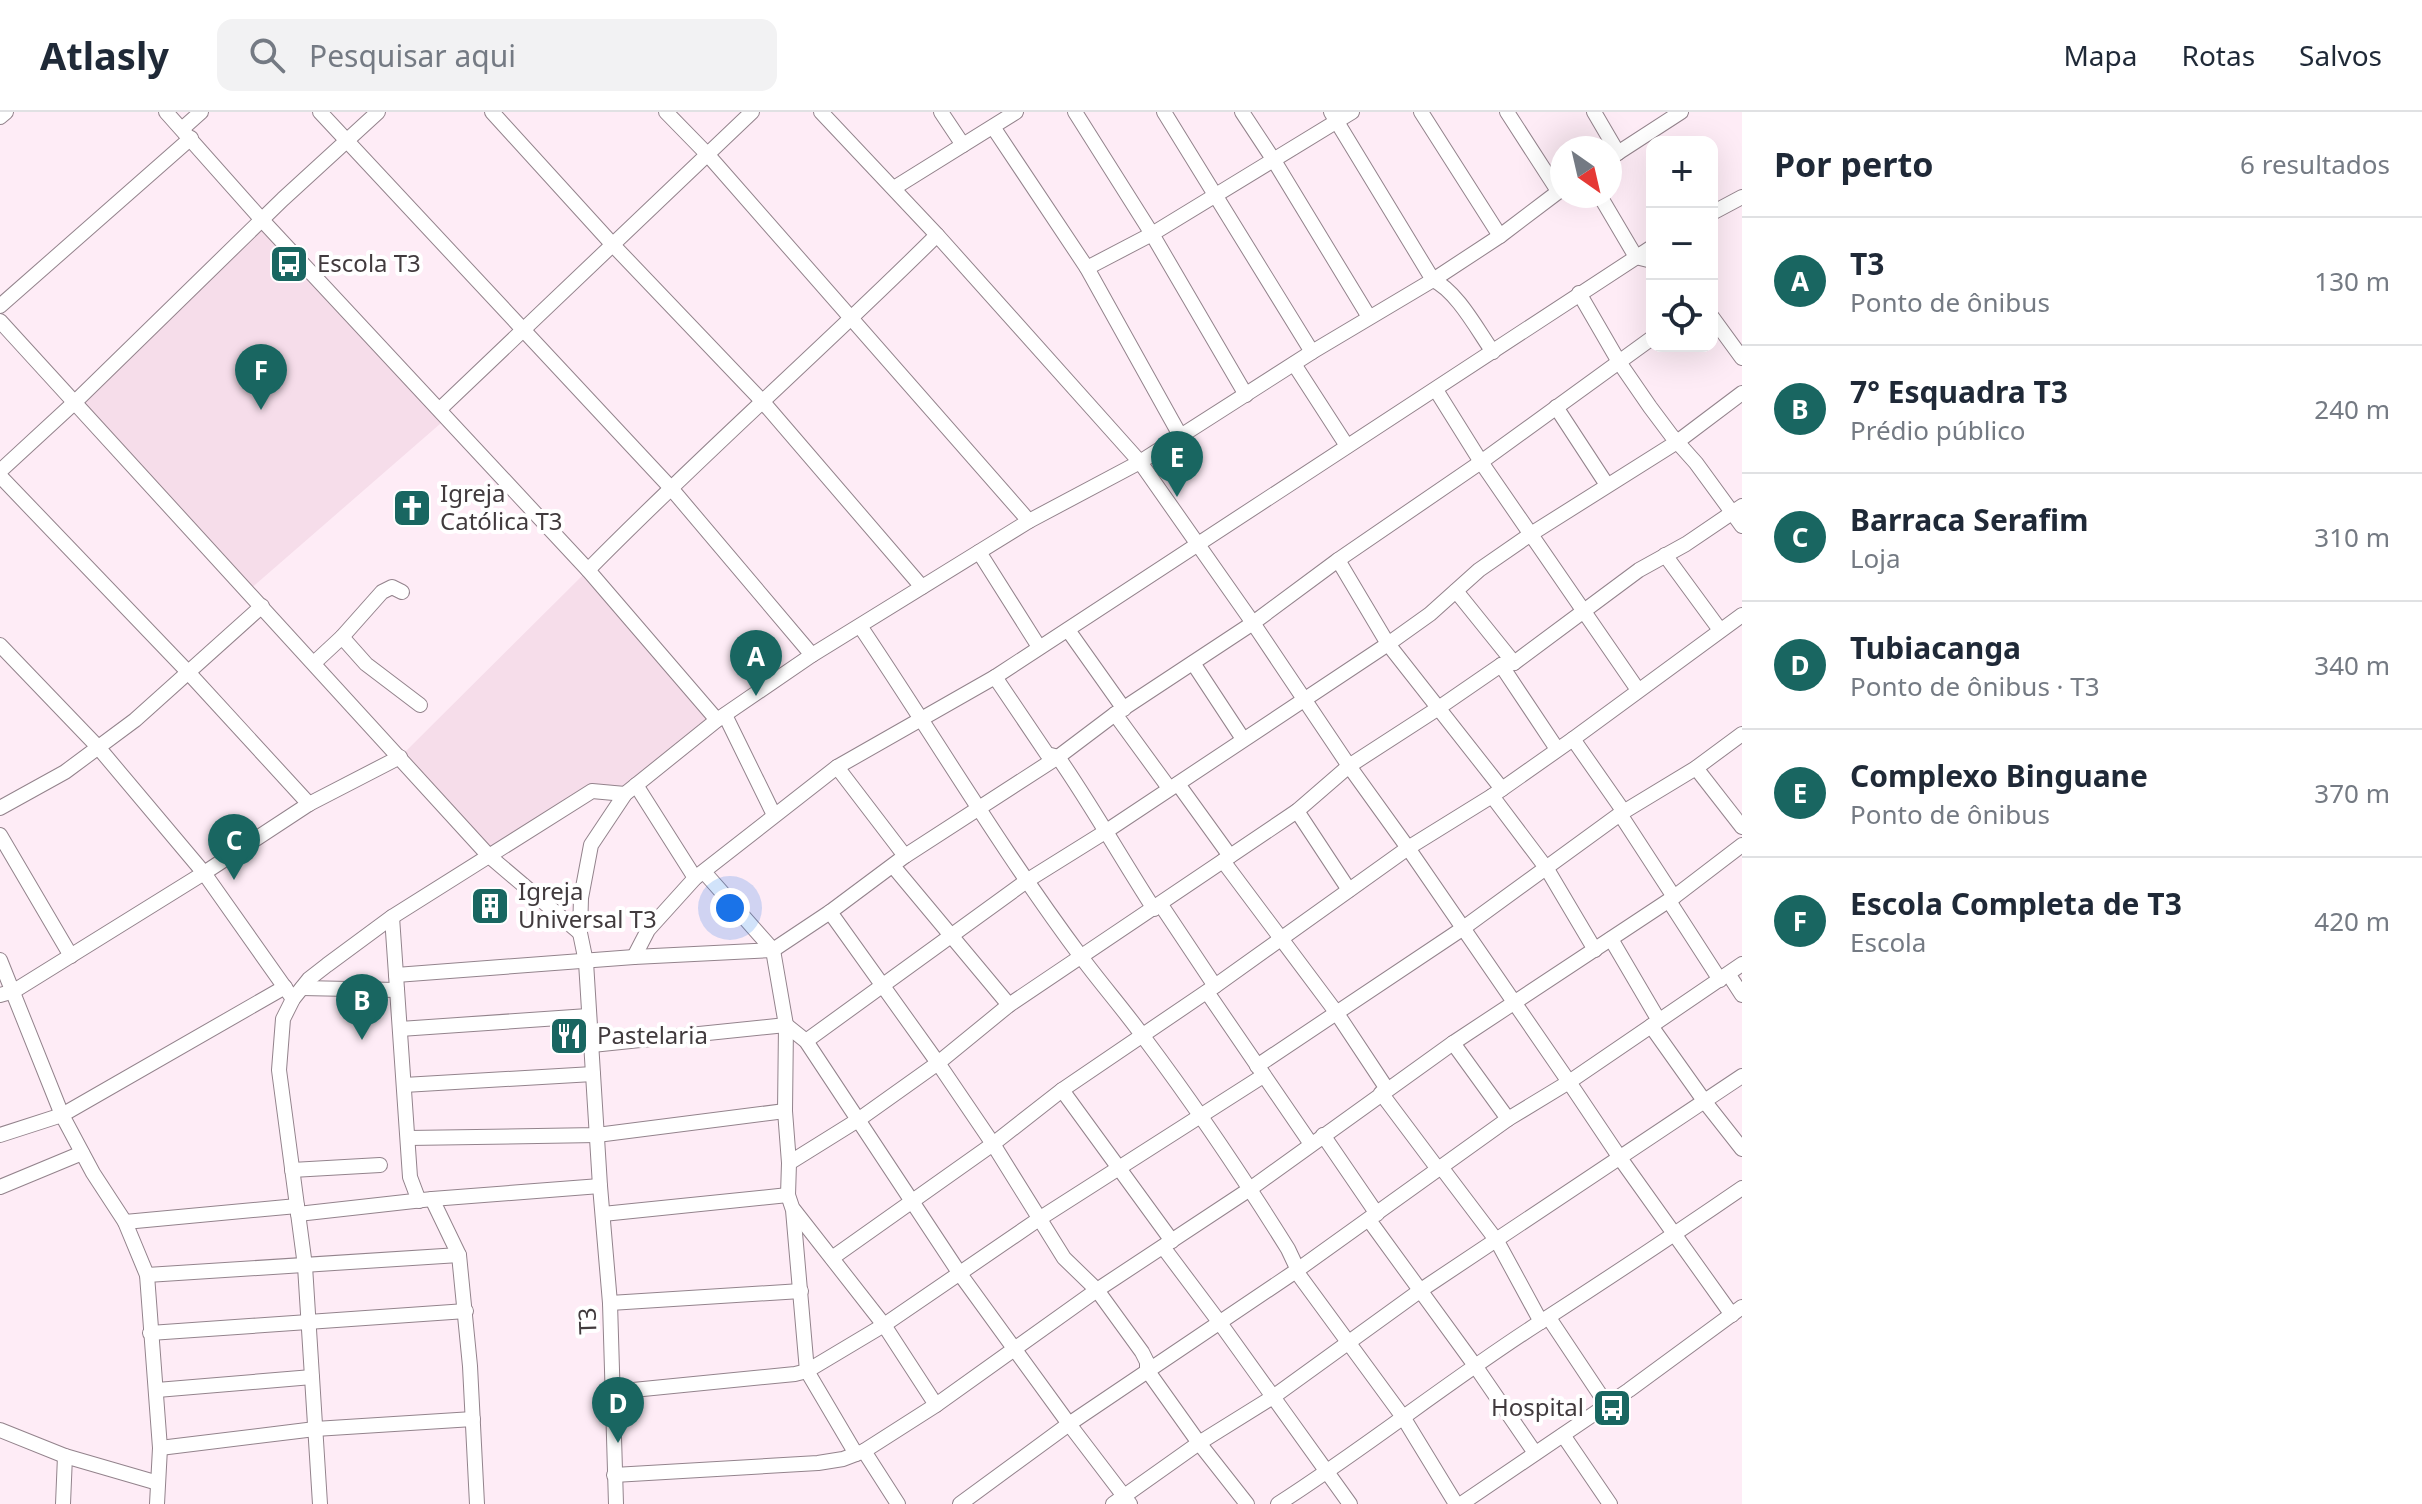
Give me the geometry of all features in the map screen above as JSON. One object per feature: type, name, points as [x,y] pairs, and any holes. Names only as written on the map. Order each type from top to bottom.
[{"type":"street","points":[[0,117],[6,112]]},
{"type":"street","points":[[166,112],[721,717],[774,815]]},
{"type":"street","points":[[0,306],[187,134],[201,112]]},
{"type":"street","points":[[320,112],[670,487],[812,655]]},
{"type":"street","points":[[309,804],[0,474],[378,112]]},
{"type":"street","points":[[492,112],[613,245],[763,402],[922,587]]},
{"type":"street","points":[[666,112],[853,318],[1029,521]]},
{"type":"street","points":[[440,409],[752,112]]},
{"type":"street","points":[[821,112],[937,235],[1140,462],[1620,1158],[1674,1234],[1737,1311],[1535,1453],[1480,1499],[1458,1504],[1403,1417],[1296,1271],[1288,1249],[1201,1116],[1081,957],[976,808],[923,720],[860,626]]},
{"type":"street","points":[[941,112],[963,145]]},
{"type":"street","points":[[894,188],[1016,112]]},
{"type":"street","points":[[1075,112],[1152,234],[1246,395]]},
{"type":"street","points":[[1164,112],[1312,352]]},
{"type":"street","points":[[1242,112],[1369,317]]},
{"type":"street","points":[[1087,268],[1152,234],[1273,159],[1333,116],[1352,112]]},
{"type":"street","points":[[1421,112],[1500,236]]},
{"type":"street","points":[[1507,112],[1550,175]]},
{"type":"street","points":[[1594,112],[1605,136]]},
{"type":"street","points":[[1622,150],[1677,113]]},
{"type":"street","points":[[1333,116],[1433,280],[1454,297],[1493,352]]},
{"type":"street","points":[[993,127],[1087,268],[1181,437]]},
{"type":"street","points":[[1718,210],[1742,197]]},
{"type":"street","name":"T3","points":[[616,1504],[610,1303],[586,962],[580,933],[581,898],[591,845],[630,790],[721,717],[812,655],[1029,521],[1181,437],[1312,352],[1433,280],[1500,236],[1550,198]]},
{"type":"street","points":[[1607,208],[1636,257],[1646,260]]},
{"type":"street","points":[[588,570],[670,487],[853,318],[937,235]]},
{"type":"street","points":[[634,957],[648,930],[700,875],[837,767],[995,677],[1646,251]]},
{"type":"street","points":[[1579,293],[1619,362],[1677,442],[1737,509],[1742,526]]},
{"type":"street","points":[[0,321],[489,856],[580,933]]},
{"type":"street","points":[[1718,325],[1742,358]]},
{"type":"street","points":[[293,991],[634,957],[773,950],[976,808],[1058,757],[1253,623],[1646,342]]},
{"type":"street","points":[[1294,364],[1347,446]]},
{"type":"street","points":[[1436,390],[1481,462],[1638,690]]},
{"type":"street","points":[[806,1041],[1028,880],[1388,644],[1479,570],[1677,442],[1742,393]]},
{"type":"street","points":[[1556,407],[1607,485]]},
{"type":"street","points":[[789,1163],[858,1120],[938,1063],[1009,1005],[1297,811],[1349,766],[1507,664],[1639,570],[1686,544],[1737,509]]},
{"type":"street","points":[[979,552],[1039,647]]},
{"type":"street","points":[[1665,555],[1720,630]]},
{"type":"street","points":[[1338,560],[1388,644],[1497,792],[1595,950]]},
{"type":"street","points":[[314,663],[382,592],[392,587],[402,592]]},
{"type":"street","points":[[1456,591],[1507,664],[1557,749]]},
{"type":"street","points":[[0,808],[65,772],[135,720],[262,606]]},
{"type":"street","points":[[832,1258],[993,1144],[1062,1090],[1211,989],[1408,848],[1573,739],[1742,615]]},
{"type":"street","points":[[1068,630],[1120,712],[1336,1012],[1384,1091],[1439,1168],[1497,1241],[1545,1320],[1607,1405]]},
{"type":"street","points":[[342,637],[366,664],[420,705]]},
{"type":"street","points":[[0,645],[98,747],[204,873],[293,991]]},
{"type":"street","points":[[1193,663],[1243,739]]},
{"type":"street","points":[[995,677],[1047,754],[1058,757],[1089,802],[1105,832],[1211,989],[1260,1071],[1317,1140],[1373,1217],[1535,1453]]},
{"type":"street","points":[[613,1392],[807,1371],[884,1325],[1039,1219],[1201,1116],[1336,1012],[1462,929],[1622,813],[1696,768],[1742,734]]},
{"type":"street","points":[[1573,739],[1724,978],[1742,995]]},
{"type":"street","points":[[7,993],[204,873],[309,804],[400,757]]},
{"type":"street","points":[[837,767],[951,936],[1009,1005]]},
{"type":"street","points":[[1696,768],[1742,827]]},
{"type":"street","points":[[0,1135],[62,1115],[293,991],[392,917],[592,791],[630,790],[700,875],[773,950],[786,1025],[788,1195],[793,1210],[807,1371],[898,1504]]},
{"type":"street","points":[[1297,811],[1349,890]]},
{"type":"street","points":[[0,835],[71,956]]},
{"type":"street","points":[[614,1475],[818,1463],[843,1459],[860,1452],[936,1405],[1097,1290],[1250,1189],[1453,1043],[1672,899],[1742,845]]},
{"type":"street","points":[[830,912],[993,1144],[1064,1258],[1097,1290],[1142,1352],[1147,1370],[1247,1504]]},
{"type":"street","points":[[392,917],[410,1177],[459,1255],[466,1311],[477,1504]]},
{"type":"street","points":[[1611,939],[1655,1022],[1705,1102],[1742,1149]]},
{"type":"street","points":[[0,960],[7,993],[62,1115],[93,1173],[125,1222],[147,1275],[160,1448],[157,1504]]},
{"type":"street","points":[[960,1504],[1069,1424],[1296,1271],[1508,1119],[1569,1082],[1742,964]]},
{"type":"street","points":[[293,991],[283,1019],[279,1070],[305,1266],[320,1504]]},
{"type":"street","points":[[400,1029],[588,1016]]},
{"type":"street","points":[[592,1045],[786,1025],[806,1041],[960,1274],[1123,1501],[1199,1443],[1273,1397],[1421,1290],[1742,1076]]},
{"type":"street","points":[[1453,1043],[1508,1119]]},
{"type":"street","points":[[404,1085],[593,1074]]},
{"type":"street","points":[[1062,1090],[1119,1169],[1220,1323],[1350,1504]]},
{"type":"street","points":[[408,1138],[597,1135],[785,1111]]},
{"type":"street","points":[[0,1187],[82,1153]]},
{"type":"street","points":[[292,1170],[380,1165]]},
{"type":"street","points":[[125,1222],[600,1186]]},
{"type":"street","points":[[1278,1504],[1742,1188]]},
{"type":"street","points":[[603,1214],[788,1195]]},
{"type":"street","points":[[793,1210],[884,1325],[936,1405]]},
{"type":"street","points":[[147,1275],[459,1255]]},
{"type":"street","points":[[610,1303],[801,1291]]},
{"type":"street","points":[[150,1333],[466,1311]]},
{"type":"street","points":[[157,1390],[312,1377]]},
{"type":"street","points":[[160,1448],[315,1429],[473,1419]]},
{"type":"street","points":[[0,1430],[65,1456],[158,1483]]},
{"type":"street","points":[[1563,1435],[1610,1504]]},
{"type":"street","points":[[63,1504],[65,1456]]},
{"type":"shaded area","points":[[262,220],[448,417],[248,591],[75,402]]},
{"type":"shaded area","points":[[588,570],[717,720],[625,794],[592,792],[489,856],[400,757]]},
{"type":"place","name":"Escola T3","points":[[289,264]]},
{"type":"place","name":"Escola Completa de T3","points":[[261,410]]},
{"type":"place","name":"Complexo Binguane","points":[[1177,497]]},
{"type":"place","name":"Igreja Católica T3","points":[[412,508]]},
{"type":"place","name":"T3","points":[[756,696]]},
{"type":"place","name":"Barraca Serafim","points":[[234,880]]},
{"type":"place","name":"Igreja Universal T3","points":[[490,906]]},
{"type":"place","name":"Pastelaria","points":[[569,1036]]},
{"type":"place","name":"7° Esquadra T3","points":[[362,1040]]},
{"type":"place","name":"Hospital","points":[[1612,1408]]},
{"type":"place","name":"Tubiacanga","points":[[618,1443]]}]
